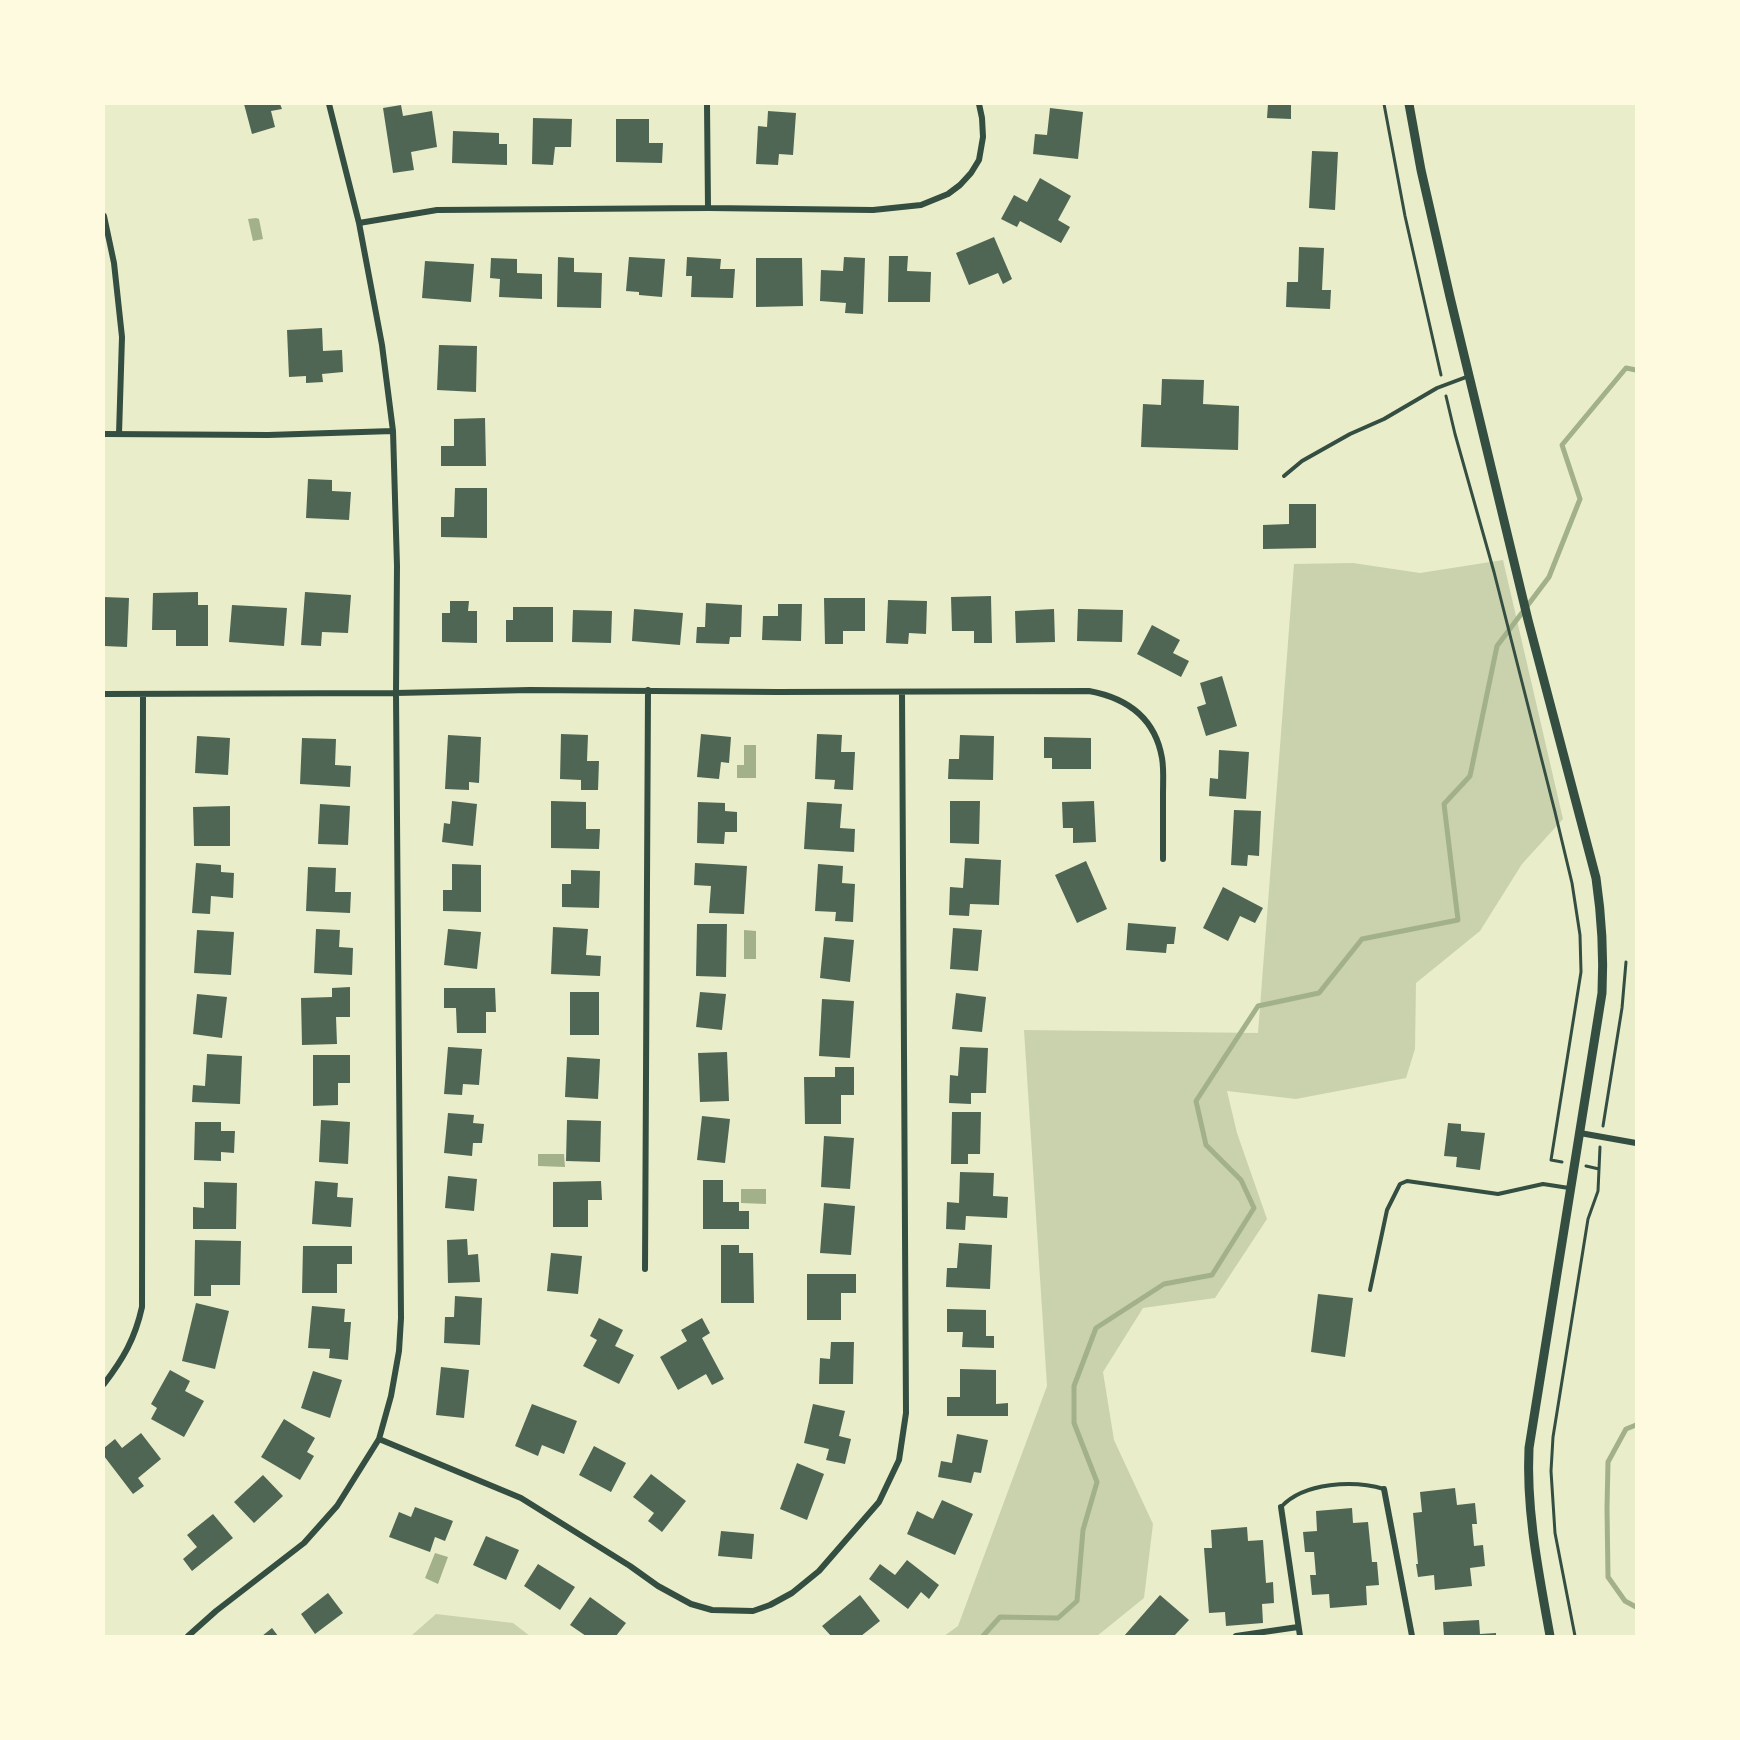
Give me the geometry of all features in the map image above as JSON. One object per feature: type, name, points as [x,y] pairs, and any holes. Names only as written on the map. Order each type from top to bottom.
[{"type":"street","points":[[188,1636],[216,1611],[304,1543],[337,1506],[379,1439],[391,1396],[399,1351],[401,1318],[397,566],[393,431],[382,345],[359,223],[329,104]]},
{"type":"street","points":[[707,104],[708,208]]},
{"type":"street","points":[[359,223],[437,210],[708,208],[873,210],[921,205],[948,194],[972,173],[979,160],[983,137],[979,104]]},
{"type":"street","points":[[1409,104],[1421,170],[1450,297],[1528,620],[1596,878],[1602,916],[1604,958],[1602,993],[1529,1448],[1527,1479],[1534,1544],[1550,1636]]},
{"type":"street","points":[[104,216],[114,263],[122,337],[119,434]]},
{"type":"street","points":[[104,434],[268,435],[393,431]]},
{"type":"street","points":[[104,694],[530,690],[1089,691],[1107,694],[1139,712],[1150,726],[1158,742],[1162,760],[1163,859]]},
{"type":"street","points":[[645,1269],[648,690]]},
{"type":"street","points":[[379,1439],[521,1498],[630,1566],[658,1587],[691,1604],[712,1610],[753,1611],[792,1593],[819,1571],[879,1502],[899,1460],[906,1413],[902,692]]},
{"type":"street","points":[[104,1384],[127,1352],[137,1328],[142,1307],[143,694]]},
{"type":"street","points":[[1580,1133],[1636,1143]]},
{"type":"street","points":[[1384,1489],[1412,1636]]},
{"type":"street","points":[[1281,1507],[1300,1636]]},
{"type":"street","points":[[1236,1636],[1298,1627]]},
{"type":"lane","points":[[1284,476],[1302,461],[1443,386],[1469,375]]},
{"type":"lane","points":[[1370,1290],[1388,1210],[1400,1184],[1407,1181],[1498,1194],[1543,1184],[1570,1188]]},
{"type":"lane","points":[[1281,1507],[1297,1495],[1338,1484],[1365,1484],[1384,1489]]},
{"type":"path","points":[[1384,104],[1405,216],[1443,386],[1499,591],[1572,883],[1580,935],[1579,983],[1551,1160],[1599,1169]]},
{"type":"path","points":[[1575,1636],[1554,1533],[1551,1471],[1553,1437],[1588,1219],[1598,1191],[1601,1137],[1622,1008],[1626,962]]},
{"type":"shaded area","points":[[248,219],[259,219],[263,239],[253,241]]},
{"type":"shaded area","points":[[1503,560],[1563,819],[1522,864],[1480,931],[1416,983],[1415,1049],[1406,1078],[1296,1099],[1227,1091],[1237,1133],[1267,1219],[1215,1298],[1143,1308],[1103,1372],[1114,1440],[1153,1524],[1144,1598],[1097,1636],[944,1636],[958,1626],[1047,1386],[1024,1030],[1258,1033],[1294,564],[1353,563],[1420,573]]},
{"type":"shaded area","points":[[744,745],[756,745],[756,778],[737,778],[737,765],[744,765]]},
{"type":"shaded area","points":[[744,930],[756,931],[756,959],[744,959]]},
{"type":"shaded area","points":[[538,1154],[564,1154],[565,1167],[538,1166]]},
{"type":"shaded area","points":[[741,1189],[766,1189],[766,1204],[741,1203]]},
{"type":"shaded area","points":[[435,1553],[448,1557],[438,1584],[425,1578]]},
{"type":"shaded area","points":[[436,1614],[513,1623],[530,1636],[411,1636]]},
{"type":"building","points":[[244,104],[280,104],[282,109],[271,111],[275,127],[252,134]]},
{"type":"building","points":[[1268,104],[1291,104],[1291,119],[1267,118]]},
{"type":"building","points":[[401,105],[403,116],[432,111],[437,147],[411,152],[414,170],[393,173],[383,108]]},
{"type":"building","points":[[1050,108],[1083,112],[1078,159],[1033,154],[1035,134],[1047,135]]},
{"type":"building","points":[[768,111],[796,113],[793,155],[779,154],[778,165],[756,164],[758,126],[767,127]]},
{"type":"building","points":[[533,118],[572,119],[571,147],[555,147],[553,165],[532,164]]},
{"type":"building","points":[[616,119],[649,119],[649,143],[663,143],[662,163],[616,162]]},
{"type":"building","points":[[453,131],[499,133],[499,144],[507,144],[507,165],[452,163]]},
{"type":"building","points":[[1312,151],[1338,152],[1335,210],[1309,208]]},
{"type":"building","points":[[1040,178],[1071,196],[1058,220],[1070,227],[1061,243],[1020,221],[1017,227],[1001,219],[1014,195],[1027,202]]},
{"type":"building","points":[[994,237],[1012,279],[1003,284],[998,273],[969,285],[956,253]]},
{"type":"building","points":[[1299,247],[1324,248],[1322,290],[1331,290],[1330,309],[1286,307],[1287,282],[1298,282]]},
{"type":"building","points":[[889,256],[908,256],[907,271],[931,272],[930,302],[888,302]]},
{"type":"building","points":[[558,257],[574,258],[574,272],[602,273],[601,308],[557,307]]},
{"type":"building","points":[[629,257],[665,259],[662,297],[639,295],[639,292],[626,291]]},
{"type":"building","points":[[687,257],[721,259],[720,269],[735,269],[733,298],[691,297],[692,276],[686,276]]},
{"type":"building","points":[[844,257],[865,258],[863,314],[845,313],[846,303],[820,301],[821,270],[843,271]]},
{"type":"building","points":[[491,258],[517,259],[517,273],[542,274],[542,299],[499,297],[500,279],[490,278]]},
{"type":"building","points":[[756,258],[802,258],[803,306],[756,307]]},
{"type":"building","points":[[425,261],[474,264],[471,302],[422,298]]},
{"type":"building","points":[[322,328],[323,351],[342,350],[343,372],[322,374],[323,382],[306,383],[306,376],[289,377],[287,330]]},
{"type":"building","points":[[439,345],[477,346],[476,392],[437,390]]},
{"type":"building","points":[[1162,379],[1204,380],[1203,404],[1239,406],[1238,450],[1141,447],[1143,404],[1161,405]]},
{"type":"building","points":[[485,418],[486,466],[441,466],[441,446],[454,446],[454,419]]},
{"type":"building","points":[[308,479],[332,480],[332,491],[351,492],[349,520],[306,518]]},
{"type":"building","points":[[455,488],[487,488],[487,538],[441,537],[441,517],[454,517]]},
{"type":"building","points":[[1289,504],[1316,504],[1316,548],[1263,549],[1263,525],[1289,524]]},
{"type":"building","points":[[198,592],[198,605],[208,605],[208,646],[176,646],[176,630],[152,630],[153,593]]},
{"type":"building","points":[[305,592],[351,595],[348,633],[322,632],[321,646],[301,645]]},
{"type":"building","points":[[991,596],[992,643],[974,643],[974,631],[952,631],[951,597]]},
{"type":"building","points":[[104,597],[129,598],[127,647],[104,646]]},
{"type":"building","points":[[824,598],[865,598],[865,631],[843,631],[843,644],[825,644]]},
{"type":"building","points":[[888,600],[927,601],[926,634],[909,633],[908,644],[886,643]]},
{"type":"building","points":[[450,601],[469,601],[468,611],[477,611],[477,643],[442,642],[442,613],[450,613]]},
{"type":"building","points":[[706,603],[742,605],[741,637],[730,637],[729,644],[696,643],[697,627],[705,627]]},
{"type":"building","points":[[778,604],[802,604],[801,641],[762,640],[763,616],[778,616]]},
{"type":"building","points":[[232,605],[287,608],[284,646],[229,642]]},
{"type":"building","points":[[513,607],[553,607],[553,642],[506,642],[506,620],[513,620]]},
{"type":"building","points":[[634,609],[683,613],[680,645],[632,641]]},
{"type":"building","points":[[1054,609],[1055,642],[1016,643],[1015,611]]},
{"type":"building","points":[[1078,609],[1123,610],[1122,642],[1077,641]]},
{"type":"building","points":[[573,610],[612,611],[611,643],[572,642]]},
{"type":"building","points":[[1152,625],[1180,640],[1173,653],[1189,661],[1181,677],[1137,654]]},
{"type":"building","points":[[1222,676],[1237,726],[1206,736],[1197,707],[1206,704],[1200,683]]},
{"type":"building","points":[[561,734],[588,735],[587,761],[599,761],[598,790],[581,790],[581,780],[560,779]]},
{"type":"building","points":[[701,734],[731,737],[729,763],[721,762],[719,779],[697,777]]},
{"type":"building","points":[[817,734],[842,735],[841,752],[855,752],[853,790],[834,789],[835,780],[815,779]]},
{"type":"building","points":[[448,735],[481,737],[479,783],[469,782],[469,790],[445,789]]},
{"type":"building","points":[[960,735],[994,736],[993,780],[948,779],[949,759],[959,759]]},
{"type":"building","points":[[197,736],[230,738],[228,775],[195,773]]},
{"type":"building","points":[[1044,737],[1091,738],[1091,769],[1052,769],[1052,758],[1044,758]]},
{"type":"building","points":[[302,738],[336,739],[335,765],[351,766],[350,787],[300,784]]},
{"type":"building","points":[[1219,750],[1249,752],[1246,799],[1209,796],[1210,778],[1218,779]]},
{"type":"building","points":[[452,801],[477,804],[473,846],[442,842],[444,823],[450,824]]},
{"type":"building","points":[[551,801],[586,802],[586,829],[600,829],[599,849],[551,848]]},
{"type":"building","points":[[950,801],[980,801],[979,844],[950,843]]},
{"type":"building","points":[[1094,801],[1096,842],[1073,843],[1073,828],[1063,828],[1062,802]]},
{"type":"building","points":[[698,802],[725,803],[725,811],[737,812],[737,832],[725,832],[724,844],[697,843]]},
{"type":"building","points":[[807,802],[842,804],[840,828],[855,829],[854,852],[804,849]]},
{"type":"building","points":[[320,804],[350,806],[348,845],[318,844]]},
{"type":"building","points":[[230,806],[230,846],[194,846],[193,807]]},
{"type":"building","points":[[1234,810],[1261,811],[1259,856],[1248,855],[1247,866],[1231,865]]},
{"type":"building","points":[[965,858],[1001,860],[999,905],[970,904],[969,916],[949,915],[950,887],[963,888]]},
{"type":"building","points":[[1086,861],[1107,909],[1077,923],[1055,875]]},
{"type":"building","points":[[196,863],[221,865],[221,872],[234,873],[233,898],[211,896],[210,914],[192,913]]},
{"type":"building","points":[[695,863],[747,866],[744,914],[709,913],[711,886],[694,885]]},
{"type":"building","points":[[452,864],[481,865],[481,912],[443,911],[443,890],[452,890]]},
{"type":"building","points":[[818,864],[843,866],[842,883],[855,884],[853,922],[835,921],[836,912],[815,911]]},
{"type":"building","points":[[308,867],[336,868],[335,892],[351,892],[350,913],[306,911]]},
{"type":"building","points":[[571,870],[600,871],[599,908],[562,907],[562,884],[571,884]]},
{"type":"building","points":[[1223,887],[1263,908],[1255,923],[1240,916],[1228,941],[1203,928]]},
{"type":"building","points":[[1128,923],[1176,927],[1174,944],[1167,944],[1166,953],[1126,950]]},
{"type":"building","points":[[697,924],[727,924],[726,977],[696,976]]},
{"type":"building","points":[[553,927],[588,929],[586,955],[601,956],[600,976],[551,974]]},
{"type":"building","points":[[953,928],[982,930],[978,971],[950,969]]},
{"type":"building","points":[[316,929],[340,930],[339,947],[353,948],[352,975],[314,973]]},
{"type":"building","points":[[448,929],[481,932],[477,969],[444,965]]},
{"type":"building","points":[[197,930],[234,932],[231,975],[194,973]]},
{"type":"building","points":[[824,937],[854,940],[850,982],[820,978]]},
{"type":"building","points":[[350,987],[350,1017],[336,1017],[337,1044],[302,1045],[301,998],[332,997],[332,988]]},
{"type":"building","points":[[444,988],[495,988],[496,1012],[486,1012],[486,1033],[457,1033],[456,1008],[444,1008]]},
{"type":"building","points":[[570,992],[599,992],[599,1035],[570,1035]]},
{"type":"building","points":[[700,992],[726,994],[722,1030],[696,1027]]},
{"type":"building","points":[[956,993],[986,997],[982,1032],[952,1029]]},
{"type":"building","points":[[197,994],[227,997],[222,1038],[193,1034]]},
{"type":"building","points":[[822,999],[854,1001],[850,1058],[819,1056]]},
{"type":"building","points":[[448,1047],[482,1049],[479,1085],[463,1084],[462,1095],[444,1094]]},
{"type":"building","points":[[960,1047],[988,1048],[986,1093],[971,1093],[971,1104],[949,1103],[950,1075],[958,1076]]},
{"type":"building","points":[[727,1052],[729,1101],[700,1102],[698,1053]]},
{"type":"building","points":[[207,1054],[242,1056],[240,1104],[192,1102],[193,1085],[205,1086]]},
{"type":"building","points":[[313,1055],[350,1055],[350,1083],[338,1083],[338,1105],[313,1106]]},
{"type":"building","points":[[567,1057],[600,1059],[598,1099],[565,1097]]},
{"type":"building","points":[[835,1067],[854,1067],[854,1095],[841,1095],[841,1124],[805,1124],[804,1077],[835,1077]]},
{"type":"building","points":[[952,1112],[981,1112],[980,1154],[968,1154],[968,1164],[951,1164]]},
{"type":"building","points":[[448,1113],[474,1115],[473,1123],[484,1124],[482,1143],[473,1143],[472,1156],[444,1153]]},
{"type":"building","points":[[702,1116],[730,1119],[725,1163],[697,1160]]},
{"type":"building","points":[[321,1120],[350,1122],[348,1164],[319,1162]]},
{"type":"building","points":[[567,1120],[601,1121],[600,1162],[566,1161]]},
{"type":"building","points":[[195,1122],[221,1122],[221,1131],[235,1131],[234,1153],[221,1152],[221,1161],[194,1160]]},
{"type":"building","points":[[1448,1123],[1461,1124],[1461,1131],[1485,1133],[1480,1170],[1456,1167],[1457,1157],[1444,1156]]},
{"type":"building","points":[[824,1136],[854,1138],[850,1189],[821,1187]]},
{"type":"building","points":[[960,1172],[994,1173],[993,1196],[1008,1197],[1007,1218],[966,1216],[965,1230],[946,1229],[947,1202],[959,1203]]},
{"type":"building","points":[[448,1176],[477,1179],[474,1211],[445,1208]]},
{"type":"building","points":[[703,1180],[723,1180],[723,1202],[739,1202],[739,1211],[749,1211],[749,1229],[703,1229]]},
{"type":"building","points":[[315,1181],[338,1183],[337,1197],[353,1198],[351,1227],[312,1224]]},
{"type":"building","points":[[601,1181],[602,1200],[588,1200],[588,1227],[553,1227],[553,1182]]},
{"type":"building","points":[[204,1182],[237,1183],[236,1229],[193,1229],[193,1207],[204,1208]]},
{"type":"building","points":[[824,1203],[855,1206],[851,1255],[820,1253]]},
{"type":"building","points":[[467,1239],[468,1255],[478,1254],[480,1282],[448,1283],[447,1240]]},
{"type":"building","points":[[195,1240],[241,1241],[240,1285],[211,1285],[211,1296],[194,1296]]},
{"type":"building","points":[[959,1243],[992,1245],[990,1289],[946,1287],[947,1268],[957,1268]]},
{"type":"building","points":[[721,1245],[739,1245],[739,1253],[753,1253],[754,1303],[721,1303]]},
{"type":"building","points":[[303,1246],[352,1246],[352,1264],[337,1264],[337,1293],[302,1293]]},
{"type":"building","points":[[551,1253],[582,1256],[578,1294],[547,1291]]},
{"type":"building","points":[[807,1274],[856,1274],[856,1293],[841,1293],[841,1320],[807,1320]]},
{"type":"building","points":[[1318,1294],[1353,1298],[1345,1357],[1311,1352]]},
{"type":"building","points":[[455,1296],[482,1298],[480,1345],[444,1343],[445,1317],[454,1317]]},
{"type":"building","points":[[196,1303],[229,1311],[215,1369],[182,1361]]},
{"type":"building","points":[[312,1306],[345,1309],[344,1322],[351,1322],[348,1360],[329,1358],[330,1349],[308,1348]]},
{"type":"building","points":[[947,1309],[986,1310],[986,1336],[994,1336],[994,1348],[962,1347],[963,1332],[947,1332]]},
{"type":"building","points":[[599,1318],[623,1330],[615,1346],[634,1355],[619,1384],[583,1366],[597,1340],[590,1336]]},
{"type":"building","points":[[702,1318],[710,1333],[702,1338],[724,1379],[712,1385],[706,1374],[678,1390],[660,1357],[687,1341],[681,1330]]},
{"type":"building","points":[[831,1342],[854,1342],[853,1384],[819,1384],[820,1358],[830,1359]]},
{"type":"building","points":[[441,1367],[469,1370],[464,1418],[436,1415]]},
{"type":"building","points":[[960,1369],[996,1370],[996,1404],[1008,1403],[1008,1416],[947,1416],[947,1397],[960,1397]]},
{"type":"building","points":[[170,1370],[190,1381],[185,1391],[204,1401],[184,1437],[151,1419],[157,1408],[151,1404]]},
{"type":"building","points":[[313,1371],[342,1380],[330,1418],[301,1408]]},
{"type":"building","points":[[532,1404],[577,1421],[564,1454],[542,1445],[538,1456],[515,1446]]},
{"type":"building","points":[[813,1404],[845,1411],[839,1436],[851,1439],[845,1464],[826,1460],[829,1449],[804,1443]]},
{"type":"building","points":[[284,1419],[315,1438],[307,1452],[314,1456],[300,1480],[261,1457]]},
{"type":"building","points":[[141,1433],[161,1459],[138,1478],[144,1486],[133,1494],[104,1456],[104,1448],[115,1439],[122,1448]]},
{"type":"building","points":[[957,1434],[988,1440],[981,1473],[974,1472],[971,1483],[938,1477],[941,1461],[952,1463]]},
{"type":"building","points":[[594,1446],[626,1463],[611,1492],[579,1475]]},
{"type":"building","points":[[797,1463],[824,1474],[807,1520],[780,1509]]},
{"type":"building","points":[[651,1474],[686,1501],[662,1532],[648,1521],[654,1513],[633,1497]]},
{"type":"building","points":[[263,1475],[283,1496],[254,1523],[234,1502]]},
{"type":"building","points":[[1455,1488],[1457,1505],[1475,1503],[1477,1524],[1472,1524],[1474,1546],[1483,1545],[1485,1566],[1470,1568],[1472,1586],[1435,1590],[1434,1575],[1418,1577],[1413,1513],[1422,1512],[1420,1492]]},
{"type":"building","points":[[942,1500],[973,1514],[955,1555],[907,1534],[917,1511],[933,1519]]},
{"type":"building","points":[[415,1507],[453,1521],[445,1541],[435,1537],[430,1552],[389,1537],[399,1512],[411,1517]]},
{"type":"building","points":[[1352,1508],[1353,1523],[1368,1522],[1372,1562],[1377,1562],[1379,1585],[1366,1586],[1367,1605],[1330,1608],[1329,1594],[1312,1595],[1310,1575],[1316,1575],[1314,1552],[1305,1552],[1303,1532],[1317,1531],[1316,1511]]},
{"type":"building","points":[[213,1514],[233,1538],[192,1571],[183,1559],[197,1547],[187,1535]]},
{"type":"building","points":[[1247,1527],[1248,1541],[1263,1540],[1266,1583],[1273,1582],[1274,1603],[1262,1604],[1263,1623],[1226,1626],[1225,1612],[1209,1613],[1204,1548],[1212,1548],[1211,1530]]},
{"type":"building","points":[[721,1531],[754,1534],[752,1559],[718,1556]]},
{"type":"building","points":[[486,1536],[519,1550],[506,1580],[473,1565]]},
{"type":"building","points":[[907,1560],[939,1585],[929,1599],[921,1592],[908,1609],[869,1579],[880,1564],[895,1575]]},
{"type":"building","points":[[538,1564],[575,1587],[560,1610],[524,1586]]},
{"type":"building","points":[[328,1593],[343,1613],[315,1634],[301,1614]]},
{"type":"building","points":[[860,1595],[880,1621],[861,1636],[831,1636],[822,1626]]},
{"type":"building","points":[[1160,1595],[1189,1620],[1174,1636],[1124,1636]]},
{"type":"building","points":[[590,1597],[626,1623],[616,1636],[586,1636],[570,1625]]},
{"type":"building","points":[[1479,1620],[1480,1634],[1496,1633],[1496,1636],[1444,1636],[1443,1622]]},
{"type":"building","points":[[272,1628],[278,1636],[262,1636]]},
{"type":"waterway","points":[[983,1636],[1000,1617],[1058,1618],[1077,1601],[1083,1530],[1097,1482],[1074,1423],[1074,1386],[1096,1328],[1164,1284],[1212,1275],[1254,1208],[1241,1180],[1206,1145],[1196,1101],[1258,1006],[1319,993],[1362,939],[1458,920],[1444,804],[1470,776],[1497,646],[1549,577],[1580,499],[1562,445],[1626,368],[1636,370]]},
{"type":"waterway","points":[[1636,1425],[1626,1429],[1608,1462],[1607,1508],[1608,1577],[1625,1601],[1636,1607]]}]
